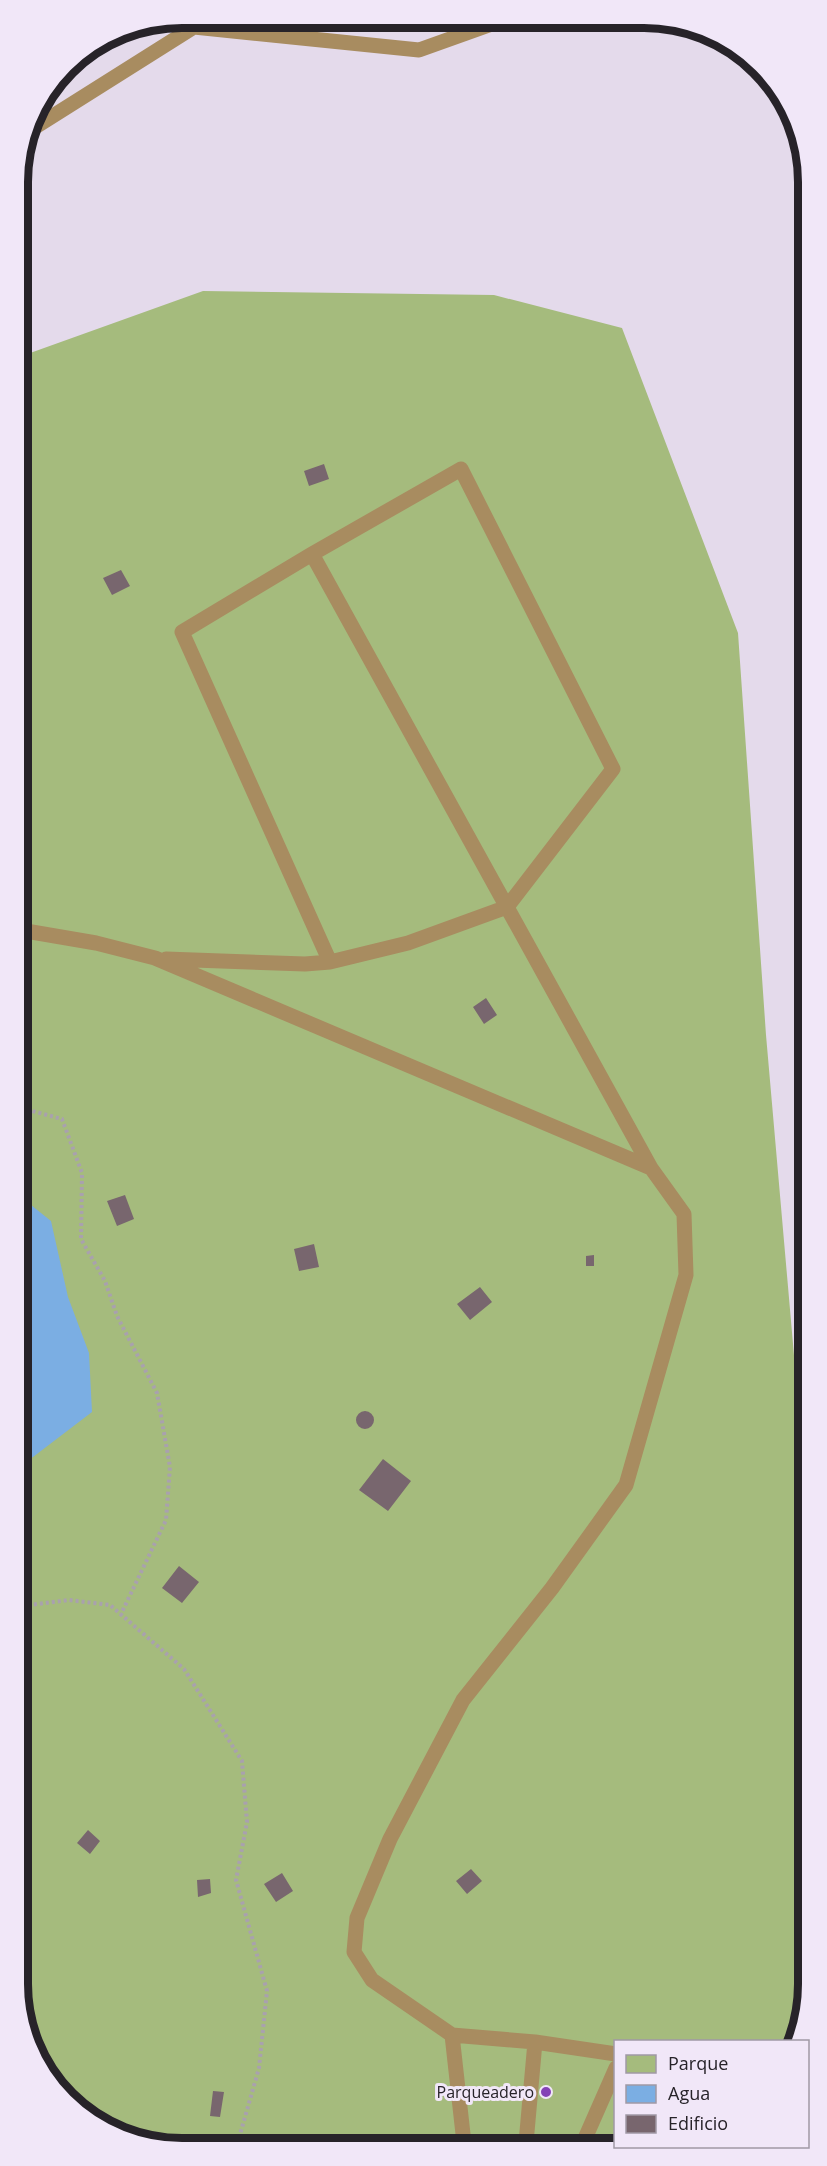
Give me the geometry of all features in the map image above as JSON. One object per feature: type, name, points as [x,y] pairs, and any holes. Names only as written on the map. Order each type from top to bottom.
[{"type":"lane","points":[[40,124],[192,28]]},
{"type":"lane","points":[[204,28],[419,50],[481,28]]},
{"type":"lane","points":[[155,958],[330,963],[408,943],[507,907],[613,769],[461,469],[182,632],[330,963]]},
{"type":"lane","points":[[312,554],[651,1168],[684,1214],[686,1275],[626,1485],[552,1588],[462,1700],[390,1839],[357,1918],[354,1952],[372,1980],[452,2035],[535,2042],[614,2054]]},
{"type":"lane","points":[[29,931],[96,943],[155,958],[651,1168]]},
{"type":"lane","points":[[452,2035],[463,2138]]},
{"type":"lane","points":[[526,2138],[535,2042]]},
{"type":"lane","points":[[585,2138],[614,2069]]},
{"type":"path","points":[[28,1110],[62,1119],[82,1173],[81,1239],[105,1281],[117,1316],[157,1393],[171,1467],[166,1520],[121,1614]]},
{"type":"path","points":[[28,1605],[69,1600],[110,1605],[184,1669],[242,1761],[247,1822],[236,1880],[267,1991],[259,2068],[239,2138]]},
{"type":"green space","points":[[203,291],[494,295],[622,328],[738,633],[766,1035],[798,1401],[798,1994],[796,2014],[788,2040],[614,2040],[614,2138],[183,2138],[152,2135],[114,2122],[81,2099],[54,2069],[40,2042],[30,2004],[28,1984],[29,353]]},
{"type":"water","points":[[28,1203],[51,1221],[68,1297],[89,1353],[92,1412],[28,1460]]},
{"type":"building","points":[[324,464],[329,479],[309,486],[304,471]]},
{"type":"building","points":[[121,570],[130,586],[112,595],[103,578]]},
{"type":"building","points":[[486,998],[497,1015],[484,1024],[473,1007]]},
{"type":"building","points":[[125,1195],[134,1219],[117,1226],[107,1201]]},
{"type":"building","points":[[314,1244],[319,1267],[299,1271],[294,1249]]},
{"type":"building","points":[[594,1255],[594,1266],[586,1266],[586,1256]]},
{"type":"building","points":[[480,1287],[492,1302],[470,1320],[457,1304]]},
{"type":"building","points":[[361,1411],[369,1411],[374,1416],[372,1427],[361,1429],[356,1424],[356,1416]]},
{"type":"building","points":[[383,1459],[411,1481],[388,1511],[359,1490]]},
{"type":"building","points":[[179,1566],[199,1582],[182,1603],[162,1588]]},
{"type":"building","points":[[88,1830],[100,1841],[90,1854],[77,1843]]},
{"type":"building","points":[[471,1869],[482,1881],[467,1894],[456,1881]]},
{"type":"building","points":[[282,1873],[293,1891],[276,1902],[264,1884]]},
{"type":"building","points":[[210,1879],[211,1893],[198,1897],[197,1880]]},
{"type":"building","points":[[213,2091],[224,2092],[220,2117],[210,2116]]},
{"type":"place","name":"Parqueadero","points":[[546,2092]]}]
